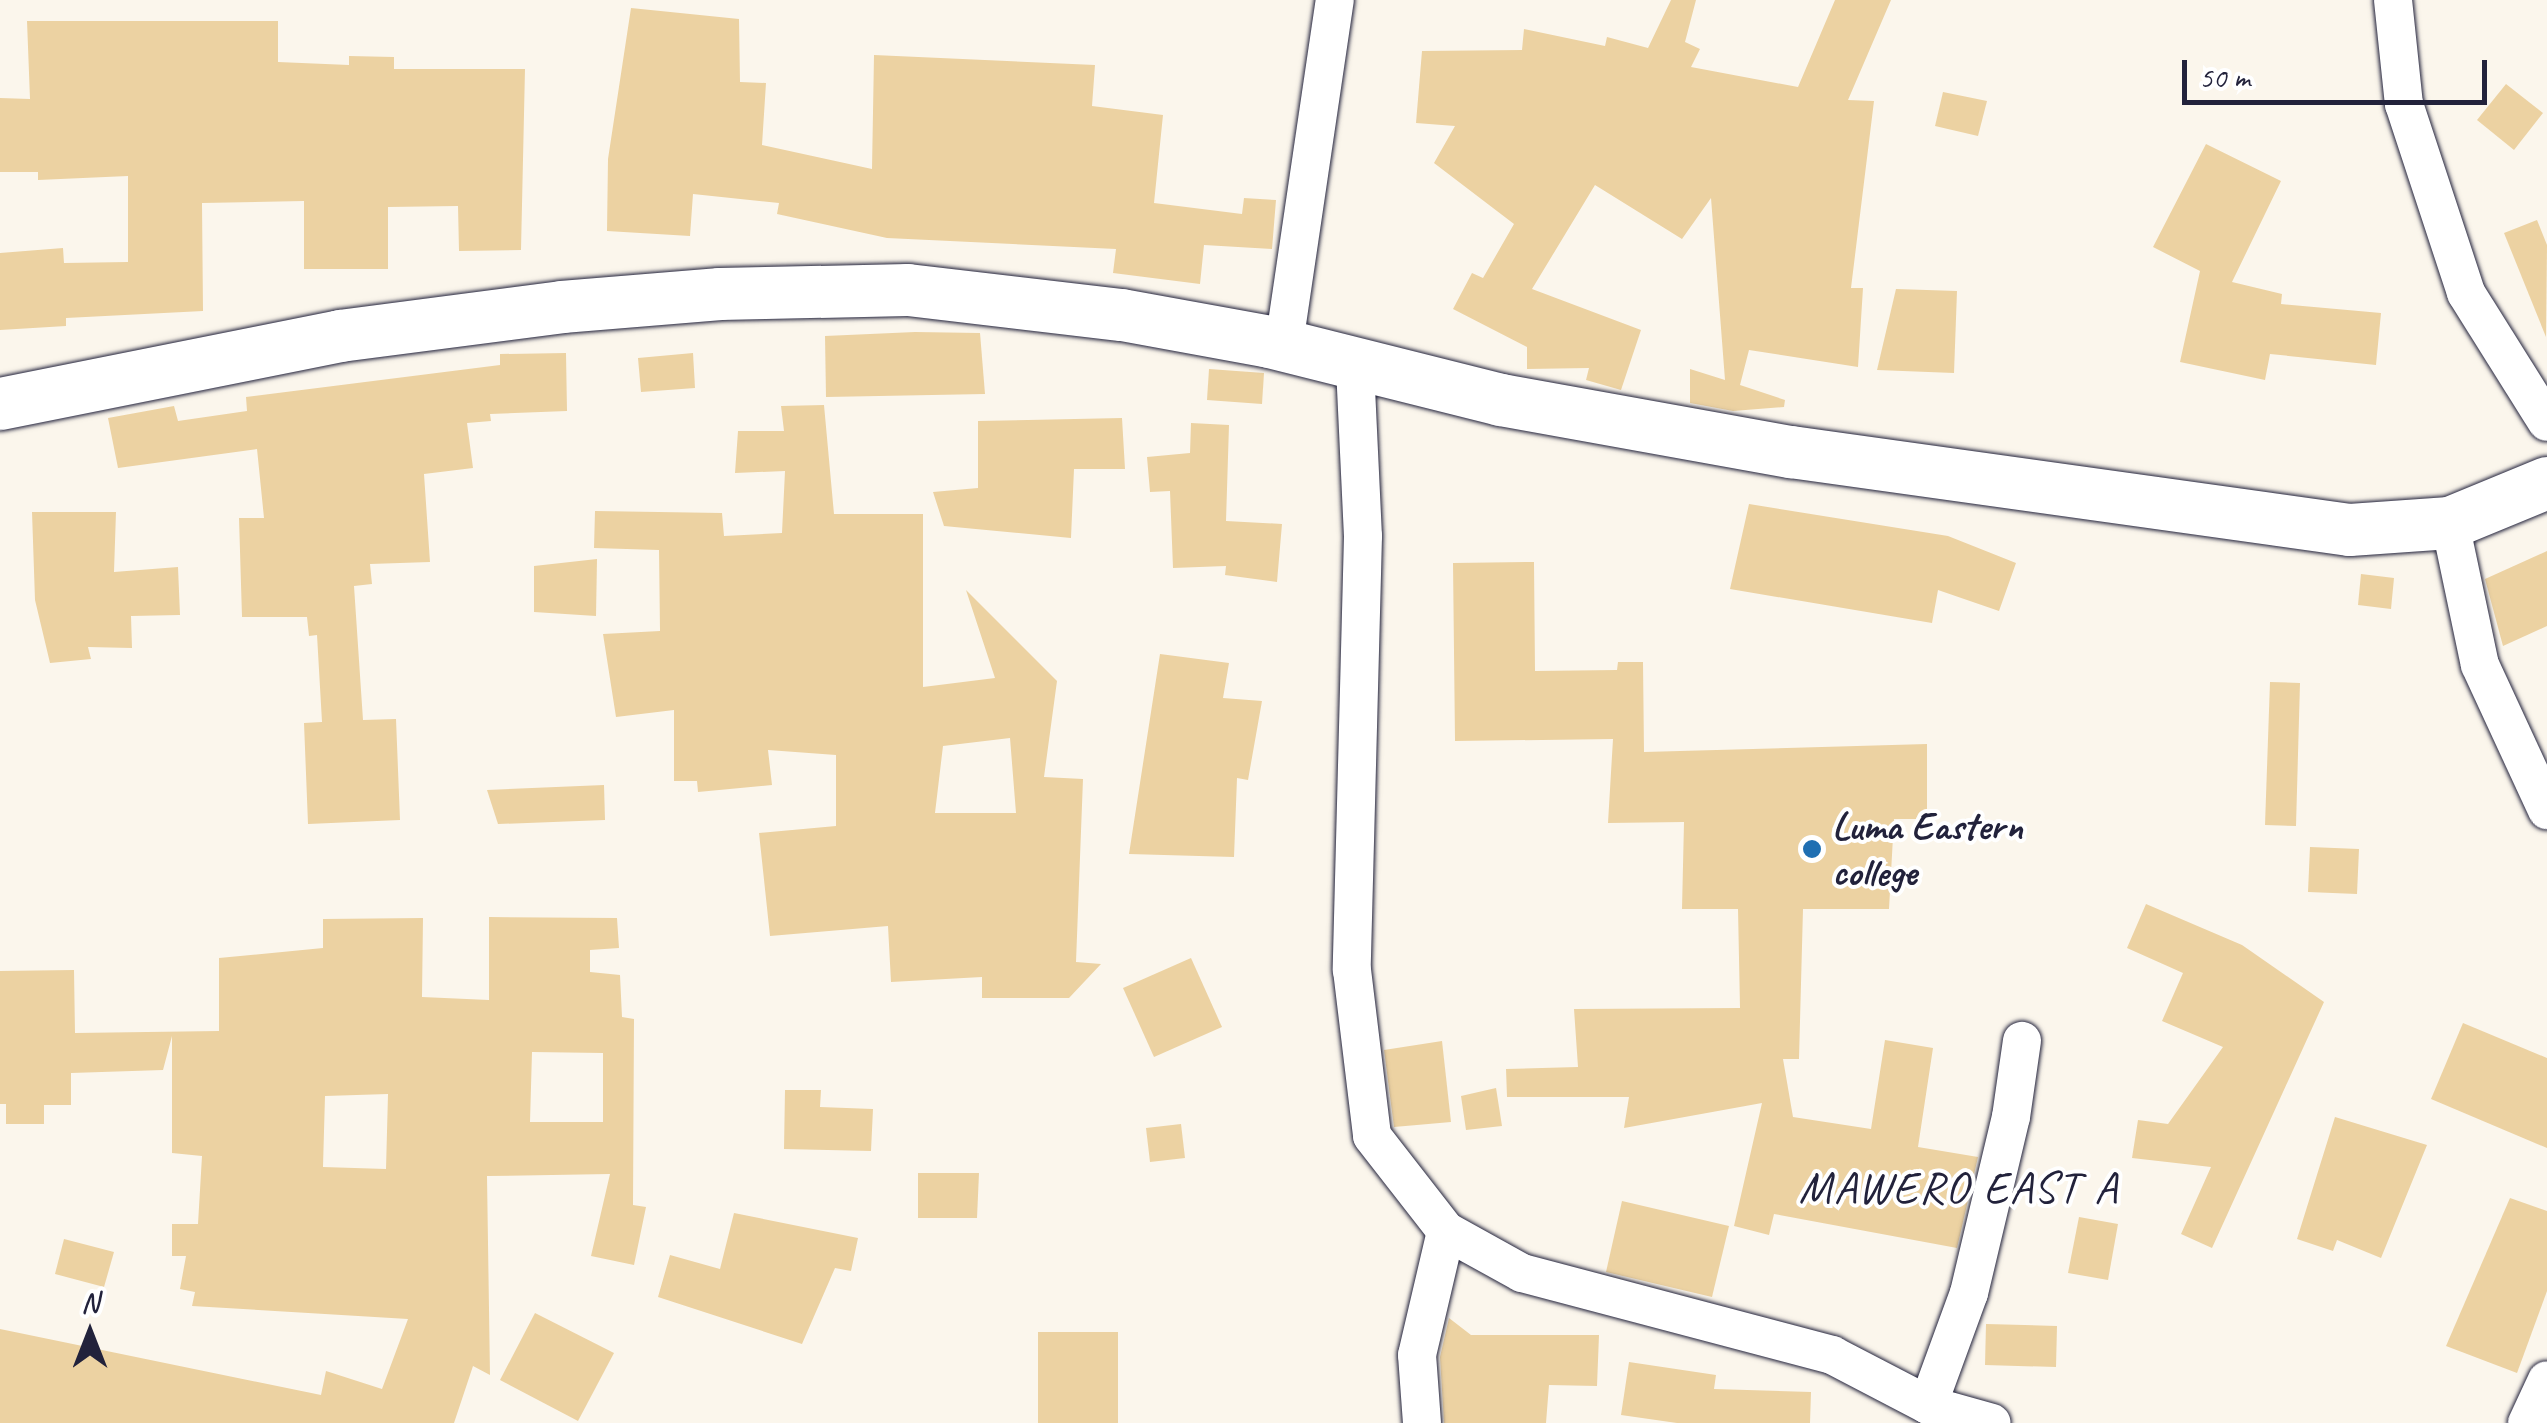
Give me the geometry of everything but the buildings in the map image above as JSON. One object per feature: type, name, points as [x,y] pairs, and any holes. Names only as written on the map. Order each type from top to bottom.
[{"type":"street","points":[[1284,344],[1335,0]]},
{"type":"street","points":[[2393,0],[2404,104],[2466,293],[2547,422]]},
{"type":"street","points":[[0,404],[340,336],[720,294],[908,290],[1122,315],[1284,344],[1355,367],[1501,400],[1791,452],[2350,530],[2450,524],[2547,484]]},
{"type":"street","points":[[1355,367],[1364,536],[1352,970],[1372,1136],[1446,1231],[1522,1273],[1832,1354],[1928,1404],[1992,1423]]},
{"type":"street","points":[[2450,524],[2480,665],[2547,810]]},
{"type":"street","points":[[1928,1404],[1969,1293],[2011,1118],[2022,1041]]},
{"type":"street","points":[[1422,1423],[1416,1354],[1446,1231]]},
{"type":"street","points":[[2526,1423],[2547,1380]]},
{"type":"place","name":"Luma Eastern college","points":[[1812,849]]},
{"type":"district","name":"MAWERO EAST A","points":[[1959,1188]]}]
